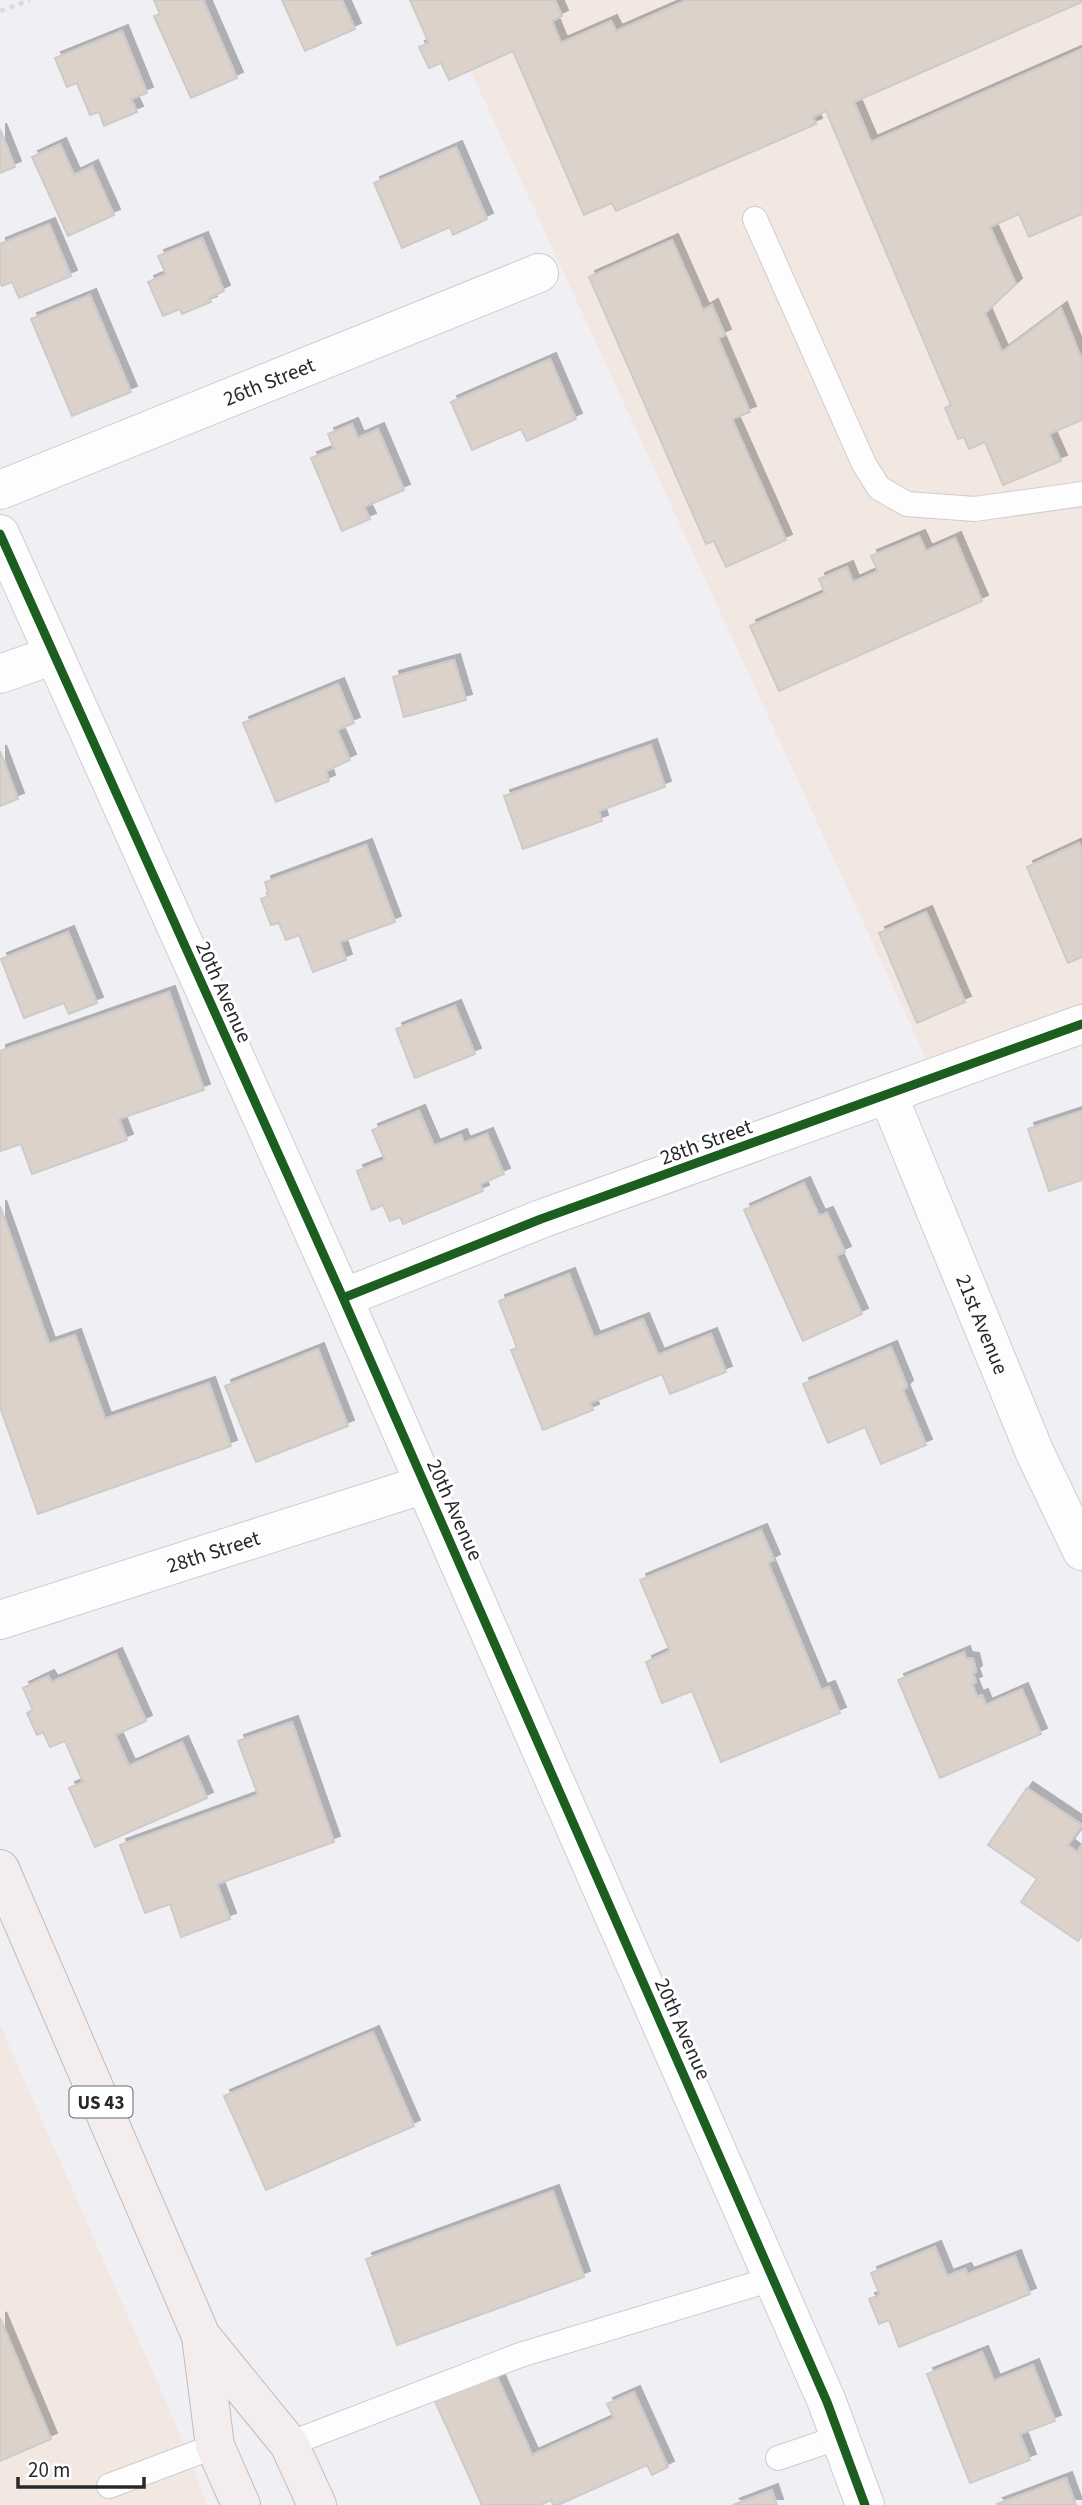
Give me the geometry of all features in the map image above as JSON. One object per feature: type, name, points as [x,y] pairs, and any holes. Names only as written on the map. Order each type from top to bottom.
[{"type":"highway","name":"US 43","points":[[0,1869],[201,2336],[289,2444],[317,2505]]},
{"type":"highway","name":"US 43","points":[[201,2336],[215,2446],[241,2505]]},
{"type":"street","name":"26th Street","points":[[0,490],[539,273]]},
{"type":"street","name":"20th Avenue","points":[[0,534],[425,1484],[827,2402],[865,2505]]},
{"type":"street","points":[[0,674],[54,654]]},
{"type":"street","name":"28th Street","points":[[343,1298],[541,1219],[1082,1024]]},
{"type":"street","name":"21st Avenue","points":[[888,1095],[1035,1453],[1082,1551]]},
{"type":"street","name":"28th Street","points":[[0,1619],[425,1484]]},
{"type":"lane","points":[[755,219],[864,464],[879,488],[907,504],[975,509],[1082,494]]},
{"type":"lane","points":[[289,2444],[520,2355],[772,2279]]},
{"type":"lane","points":[[778,2458],[840,2437]]},
{"type":"lane","points":[[109,2486],[215,2446]]},
{"type":"path","points":[[0,11],[30,0]]},
{"type":"shaded area","points":[[438,0],[1082,0],[1082,1023],[935,1078]]},
{"type":"shaded area","points":[[0,2025],[186,2448],[207,2505],[0,2505]]},
{"type":"building","points":[[154,0],[203,0],[237,78],[191,98],[154,16],[160,14]]},
{"type":"building","points":[[282,0],[342,0],[355,29],[305,51]]},
{"type":"building","points":[[410,0],[555,0],[562,16],[552,21],[561,43],[611,21],[616,31],[687,0],[1082,0],[854,102],[871,142],[1082,49],[1082,214],[1029,237],[1019,214],[990,227],[1016,284],[985,313],[1002,352],[1061,308],[1082,360],[1082,420],[1049,434],[1061,461],[1003,485],[985,442],[969,449],[964,437],[958,439],[945,408],[951,405],[826,111],[813,117],[816,124],[616,211],[612,203],[584,215],[513,51],[449,80],[441,63],[429,68],[419,47],[429,43]]},
{"type":"building","points":[[122,31],[147,93],[131,99],[137,112],[104,126],[99,112],[90,115],[77,83],[67,87],[55,58]]},
{"type":"building","points":[[0,129],[15,167],[0,173]]},
{"type":"building","points":[[60,144],[74,175],[92,166],[114,215],[68,236],[32,157]]},
{"type":"building","points":[[456,147],[487,219],[453,235],[450,227],[402,248],[374,183]]},
{"type":"building","points":[[49,224],[71,276],[19,298],[12,282],[2,286],[0,281],[0,244]]},
{"type":"building","points":[[202,238],[224,291],[209,298],[211,302],[182,314],[180,309],[163,316],[148,282],[166,274],[158,256]]},
{"type":"building","points":[[672,240],[703,310],[712,305],[725,335],[718,338],[750,412],[732,419],[786,540],[726,567],[714,541],[706,544],[589,277]]},
{"type":"building","points":[[90,295],[131,392],[72,416],[31,319]]},
{"type":"building","points":[[550,359],[576,419],[527,441],[521,429],[472,450],[451,402]]},
{"type":"building","points":[[352,424],[358,438],[378,429],[404,490],[364,507],[370,519],[342,531],[311,458],[334,449],[328,434]]},
{"type":"building","points":[[919,536],[926,551],[955,538],[982,601],[779,691],[750,626],[825,593],[819,579],[847,567],[853,582],[878,571],[871,556]]},
{"type":"building","points":[[454,660],[466,700],[404,717],[393,677]]},
{"type":"building","points":[[338,684],[354,723],[337,730],[350,760],[326,771],[329,781],[276,802],[243,723]]},
{"type":"building","points":[[651,745],[665,787],[599,811],[602,821],[523,849],[504,796]]},
{"type":"building","points":[[0,751],[18,799],[0,806]]},
{"type":"building","points":[[1079,843],[1082,849],[1082,957],[1068,963],[1027,867]]},
{"type":"building","points":[[366,845],[395,922],[340,942],[346,960],[313,972],[299,935],[286,940],[279,923],[271,925],[261,899],[269,896],[265,882]]},
{"type":"building","points":[[926,912],[965,1002],[917,1023],[879,933]]},
{"type":"building","points":[[68,932],[97,1003],[69,1014],[64,1003],[24,1018],[1,959]]},
{"type":"building","points":[[169,992],[204,1090],[119,1119],[127,1140],[32,1174],[21,1144],[0,1151],[0,1051]]},
{"type":"building","points":[[455,1006],[475,1054],[415,1078],[396,1029]]},
{"type":"building","points":[[419,1111],[434,1146],[461,1135],[464,1143],[487,1134],[504,1174],[480,1184],[483,1191],[403,1224],[400,1217],[390,1221],[383,1205],[372,1210],[357,1171],[385,1160],[372,1130]]},
{"type":"building","points":[[1082,1111],[1082,1180],[1049,1191],[1028,1129]]},
{"type":"building","points":[[804,1183],[819,1216],[827,1213],[845,1252],[836,1256],[862,1314],[803,1341],[744,1210]]},
{"type":"building","points":[[0,1206],[49,1344],[75,1335],[105,1419],[209,1383],[231,1446],[38,1514],[0,1407]]},
{"type":"building","points":[[569,1274],[594,1338],[643,1319],[658,1355],[711,1334],[726,1372],[670,1394],[662,1374],[590,1403],[593,1410],[543,1430],[511,1350],[517,1348],[499,1301]]},
{"type":"building","points":[[891,1347],[907,1386],[903,1390],[926,1445],[881,1464],[865,1427],[828,1443],[803,1384]]},
{"type":"building","points":[[318,1349],[348,1426],[256,1462],[225,1386]]},
{"type":"building","points":[[761,1530],[774,1560],[768,1563],[821,1690],[829,1687],[840,1713],[721,1762],[692,1691],[662,1703],[646,1662],[670,1651],[640,1580]]},
{"type":"building","points":[[964,1652],[966,1658],[973,1659],[976,1682],[972,1684],[977,1697],[982,1695],[986,1705],[1022,1689],[1041,1734],[940,1778],[898,1680]]},
{"type":"building","points":[[116,1654],[146,1721],[115,1735],[129,1766],[182,1742],[207,1798],[95,1847],[69,1788],[83,1782],[65,1741],[50,1747],[43,1732],[37,1735],[27,1713],[33,1710],[23,1688],[48,1676],[52,1682]]},
{"type":"building","points":[[292,1722],[334,1842],[217,1884],[230,1919],[181,1937],[170,1904],[145,1913],[120,1845],[258,1795],[238,1741]]},
{"type":"building","points":[[1027,1788],[1082,1825],[1068,1845],[1077,1852],[1082,1845],[1082,1935],[1078,1941],[1021,1902],[1037,1879],[988,1845]]},
{"type":"building","points":[[373,2032],[414,2126],[266,2190],[224,2096]]},
{"type":"building","points":[[553,2191],[584,2277],[397,2345],[366,2259]]},
{"type":"building","points":[[935,2247],[947,2276],[965,2269],[968,2274],[1015,2256],[1030,2294],[899,2347],[889,2320],[879,2324],[869,2299],[880,2295],[871,2273]]},
{"type":"building","points":[[0,2318],[51,2439],[0,2461]]},
{"type":"building","points":[[982,2352],[994,2381],[1033,2365],[1055,2421],[1020,2434],[1030,2460],[970,2483],[927,2374]]},
{"type":"building","points":[[495,2372],[532,2455],[614,2418],[607,2404],[634,2392],[668,2467],[652,2475],[647,2465],[558,2505],[553,2505],[551,2500],[540,2505],[482,2505],[434,2399]]},
{"type":"building","points":[[1066,2478],[1076,2505],[997,2504]]},
{"type":"building","points":[[772,2490],[777,2505],[733,2505]]},
{"type":"cycle path","points":[[0,534],[343,1298],[827,2402],[865,2505]]},
{"type":"cycle path","points":[[343,1298],[541,1219],[1082,1024]]}]
